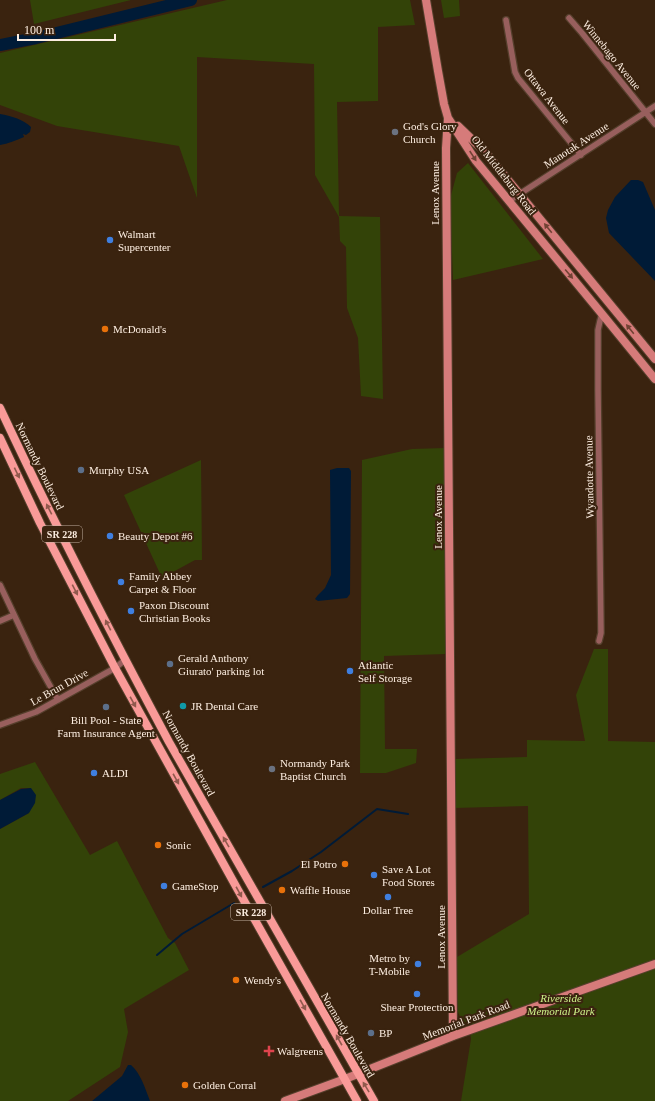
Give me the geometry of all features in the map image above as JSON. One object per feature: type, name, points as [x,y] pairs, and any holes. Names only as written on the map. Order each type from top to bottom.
[{"type":"main road","name":"Normandy Boulevard","points":[[0,408],[126,660],[172,747],[374,1101]]},
{"type":"main road","name":"SR 228","points":[[0,438],[40,523],[115,668],[357,1101]]},
{"type":"street","name":"Lenox Avenue","points":[[426,0],[444,104],[448,118],[446,148],[453,1036]]},
{"type":"street","name":"Winnebago Avenue","points":[[569,18],[655,124]]},
{"type":"street","name":"Ottawa Avenue","points":[[506,20],[515,72],[518,78],[581,155]]},
{"type":"street","name":"Manotak Avenue","points":[[509,201],[655,106]]},
{"type":"street","name":"Old Middleburg Road","points":[[448,118],[486,152],[655,359]]},
{"type":"street","name":"Old Middleburg Road","points":[[448,118],[476,161],[655,379]]},
{"type":"street","points":[[602,314],[607,300]]},
{"type":"street","name":"Wyandotte Avenue","points":[[599,641],[601,633],[598,337],[602,314]]},
{"type":"street","points":[[0,585],[35,659],[58,700]]},
{"type":"street","points":[[0,621],[14,615]]},
{"type":"street","name":"Le Brun Drive","points":[[0,726],[36,712],[115,668],[126,660]]},
{"type":"street","name":"Memorial Park Road","points":[[285,1101],[453,1036],[655,964]]},
{"type":"green space","points":[[30,0],[131,0],[34,24]]},
{"type":"green space","points":[[227,0],[410,0],[415,25],[378,27],[378,101],[337,102],[339,216],[380,217],[383,399],[361,396],[358,338],[347,308],[346,247],[340,241],[339,217],[315,175],[314,64],[197,57],[197,198],[179,146],[57,126],[0,105],[0,53]]},
{"type":"green space","points":[[441,0],[459,0],[460,16],[444,18]]},
{"type":"green space","points":[[468,163],[543,259],[453,280],[450,199],[457,173]]},
{"type":"green space","points":[[445,448],[446,654],[384,656],[385,749],[417,749],[416,763],[386,773],[360,773],[362,460],[412,449]]},
{"type":"green space","points":[[201,460],[202,560],[195,560],[162,578],[124,495]]},
{"type":"green space","name":"Riverside Memorial Park","points":[[594,649],[608,649],[608,741],[655,742],[655,1101],[461,1101],[471,1039],[469,1023],[462,1021],[458,1012],[457,957],[529,914],[528,806],[454,808],[455,759],[527,757],[527,740],[585,741],[576,695]]},
{"type":"green space","points":[[35,762],[90,855],[117,841],[168,938],[175,943],[189,970],[124,1009],[128,1032],[120,1067],[68,1101],[0,1101],[0,829],[29,813],[31,788],[21,788],[0,800],[0,774]]},
{"type":"water","points":[[0,114],[21,120],[31,127],[30,132],[26,135],[23,134],[24,137],[0,145]]},
{"type":"water","points":[[631,180],[643,182],[655,210],[655,281],[609,233],[606,218],[608,210],[615,197]]},
{"type":"water","points":[[337,468],[349,468],[351,471],[350,594],[347,598],[318,601],[315,599],[325,588],[331,575],[330,470]]},
{"type":"water","points":[[31,788],[36,795],[35,803],[29,813],[0,829],[0,800],[21,789]]},
{"type":"water","points":[[128,1065],[131,1065],[137,1073],[150,1101],[92,1101],[122,1076]]},
{"type":"waterway","points":[[0,45],[36,38],[191,0]]},
{"type":"waterway","points":[[263,887],[292,871],[321,852],[377,809],[408,814]]},
{"type":"waterway","points":[[157,955],[182,934],[234,903]]},
{"type":"place","name":"God's Glory Church","points":[[395,132]]},
{"type":"place","name":"Walmart Supercenter","points":[[110,240]]},
{"type":"place","name":"McDonald's","points":[[105,329]]},
{"type":"place","name":"Murphy USA","points":[[81,470]]},
{"type":"place","name":"Beauty Depot #6","points":[[110,536]]},
{"type":"place","name":"Family Abbey Carpet & Floor","points":[[121,582]]},
{"type":"place","name":"Paxon Discount Christian Books","points":[[131,611]]},
{"type":"place","name":"Gerald Anthony Giurato' parking lot","points":[[170,664]]},
{"type":"place","name":"Atlantic Self Storage","points":[[350,671]]},
{"type":"place","name":"JR Dental Care","points":[[183,706]]},
{"type":"place","name":"Bill Pool - State Farm Insurance Agent","points":[[106,707]]},
{"type":"place","name":"Normandy Park Baptist Church","points":[[272,769]]},
{"type":"place","name":"ALDI","points":[[94,773]]},
{"type":"place","name":"Sonic","points":[[158,845]]},
{"type":"place","name":"El Potro","points":[[345,864]]},
{"type":"place","name":"Save A Lot Food Stores","points":[[374,875]]},
{"type":"place","name":"GameStop","points":[[164,886]]},
{"type":"place","name":"Waffle House","points":[[282,890]]},
{"type":"place","name":"Dollar Tree","points":[[388,897]]},
{"type":"place","name":"Metro by T-Mobile","points":[[418,964]]},
{"type":"place","name":"Wendy's","points":[[236,980]]},
{"type":"place","name":"Shear Protection","points":[[417,994]]},
{"type":"place","name":"BP","points":[[371,1033]]},
{"type":"place","name":"Walgreens","points":[[269,1051]]},
{"type":"place","name":"Golden Corral","points":[[185,1085]]}]
